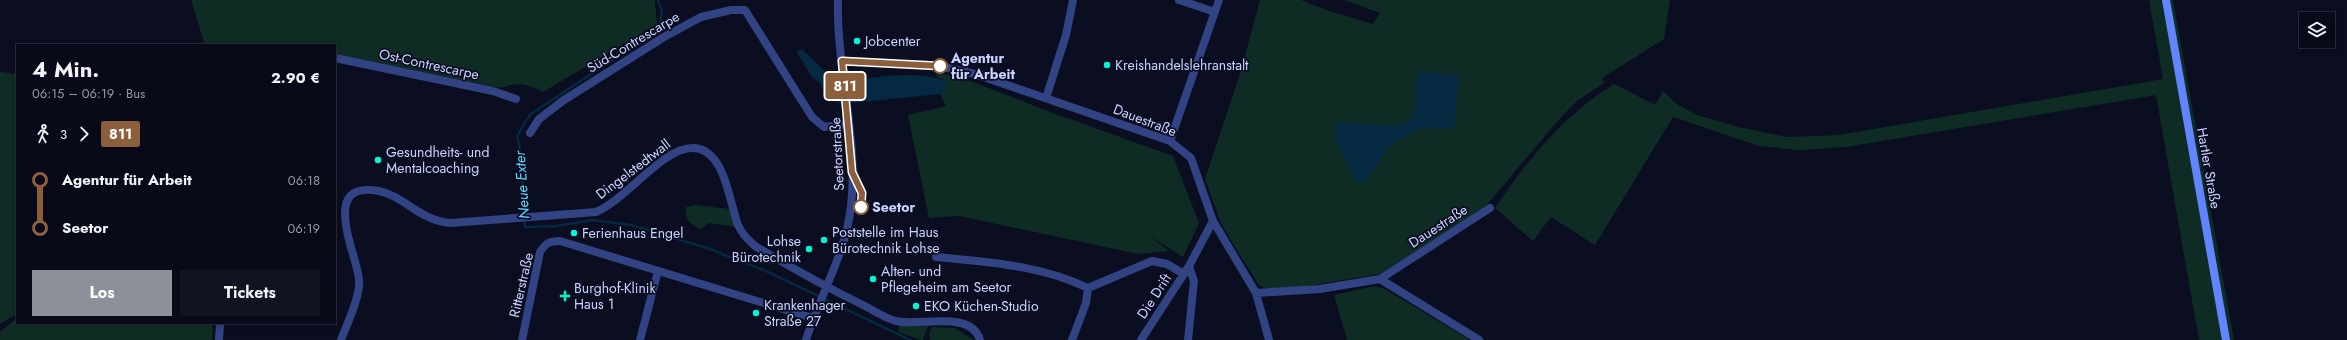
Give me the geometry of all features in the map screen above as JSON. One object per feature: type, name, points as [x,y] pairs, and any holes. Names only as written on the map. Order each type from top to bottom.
[{"type":"main road","name":"Hartler Straße","points":[[2166,0],[2226,340]]},
{"type":"street","name":"Seetorstraße","points":[[806,340],[813,318],[845,239],[851,206],[853,174],[842,61],[838,0]]},
{"type":"street","points":[[1046,98],[1066,34],[1073,0]]},
{"type":"street","points":[[1179,0],[1215,12]]},
{"type":"street","points":[[1170,140],[1219,0]]},
{"type":"street","name":"Süd-Contrescarpe","points":[[530,133],[538,120],[564,100],[664,37],[701,17],[732,10],[745,10],[812,118],[824,127],[848,124]]},
{"type":"street","name":"Ost-Contrescarpe","points":[[336,58],[493,91],[516,100]]},
{"type":"street","name":"Dauestraße","points":[[842,61],[940,66],[975,74],[1170,140],[1191,158],[1213,221],[1256,293],[1320,289],[1380,279],[1490,208]]},
{"type":"street","name":"Dingelstedtwall","points":[[341,340],[359,284],[345,222],[346,205],[355,194],[369,190],[381,192],[429,219],[440,222],[518,219],[596,212],[606,208],[624,194],[670,154],[687,148],[704,149],[718,164],[738,225],[747,239],[755,246],[824,290],[896,322],[948,321],[964,324],[974,330],[980,340]]},
{"type":"street","name":"Die Drift","points":[[1141,340],[1189,266],[1213,221]]},
{"type":"street","name":"Ritterstraße","points":[[522,340],[540,252],[545,243],[560,241],[658,271]]},
{"type":"street","points":[[936,257],[993,262],[1068,278],[1088,288],[1152,261],[1167,264],[1184,274]]},
{"type":"street","name":"Die Drift","points":[[1188,340],[1194,281],[1189,266]]},
{"type":"street","points":[[640,340],[658,271],[813,318]]},
{"type":"street","points":[[1380,279],[1478,340]]},
{"type":"street","points":[[1072,340],[1086,304],[1088,288]]},
{"type":"street","points":[[1256,293],[1268,340]]},
{"type":"street","points":[[219,340],[220,324]]},
{"type":"green space","points":[[191,0],[655,0],[657,24],[543,92],[532,87],[518,84],[502,88],[336,55],[336,44],[205,44]]},
{"type":"green space","points":[[1260,0],[1301,0],[1326,10],[1373,24],[1380,13],[1344,0],[1670,0],[1664,39],[1602,78],[1604,83],[1577,101],[1562,116],[1485,207],[1380,274],[1307,286],[1267,289],[1259,285],[1220,221],[1205,179],[1241,71]]},
{"type":"green space","points":[[2149,0],[2173,0],[2234,340],[2199,340],[2156,95],[1846,147],[1799,150],[1759,146],[1673,117],[1595,245],[1551,217],[1533,241],[1495,208],[1533,156],[1563,124],[1579,109],[1614,84],[1655,105],[1663,91],[1678,105],[1697,115],[1739,127],[1786,137],[1839,135],[2163,79]]},
{"type":"green space","points":[[0,72],[16,74],[16,315],[0,324]]},
{"type":"green space","points":[[937,74],[955,75],[1053,113],[1173,156],[1199,223],[1183,257],[1150,236],[1169,251],[1138,254],[959,216],[929,218],[908,115],[946,106],[940,94],[945,91],[944,80],[936,77]]},
{"type":"green space","points":[[695,205],[730,209],[736,227],[709,223],[700,229],[688,221],[686,215],[686,207]]},
{"type":"green space","points":[[1375,286],[1385,289],[1470,340],[1347,340],[1334,295]]},
{"type":"green space","points":[[16,319],[16,324],[213,324],[212,340],[0,340],[0,332]]},
{"type":"green space","points":[[900,324],[928,326],[923,340],[921,340],[898,332]]},
{"type":"green space","points":[[932,327],[955,328],[974,340],[930,340],[929,334]]},
{"type":"water","points":[[802,49],[825,71],[833,83],[888,76],[916,75],[944,80],[947,84],[945,92],[940,94],[842,104],[827,99],[820,83],[812,77],[796,51]]},
{"type":"water","points":[[1418,72],[1459,75],[1454,129],[1419,128],[1385,150],[1377,166],[1361,184],[1355,181],[1334,135],[1337,122],[1398,126],[1413,118]]},
{"type":"waterway","name":"Neue Exter","points":[[658,0],[662,11],[659,28],[646,41],[609,62],[531,114],[525,122],[517,137],[520,148],[522,170],[525,227],[556,226],[593,220],[631,225],[707,248],[768,272],[910,340]]},
{"type":"bus line","name":"811","points":[[861,207],[862,193],[852,172],[842,61],[940,66]]},
{"type":"place","name":"Jobcenter","points":[[857,41]]},
{"type":"place","name":"Kreishandelslehranstalt","points":[[1107,65]]},
{"type":"place","name":"Agentur für Arbeit","points":[[940,66]]},
{"type":"place","name":"Gesundheits- und Mentalcoaching","points":[[378,160]]},
{"type":"place","name":"Seetor","points":[[861,207]]},
{"type":"place","name":"Ferienhaus Engel","points":[[574,233]]},
{"type":"place","name":"Poststelle im Haus Bürotechnik Lohse","points":[[824,240]]},
{"type":"place","name":"Lohse Bürotechnik","points":[[809,249]]},
{"type":"place","name":"Alten- und Pflegeheim am Seetor","points":[[873,279]]},
{"type":"place","name":"Burghof-Klinik Haus 1","points":[[565,296]]},
{"type":"place","name":"EKO Küchen-Studio","points":[[916,306]]},
{"type":"place","name":"Krankenhager Straße 27","points":[[756,313]]}]
